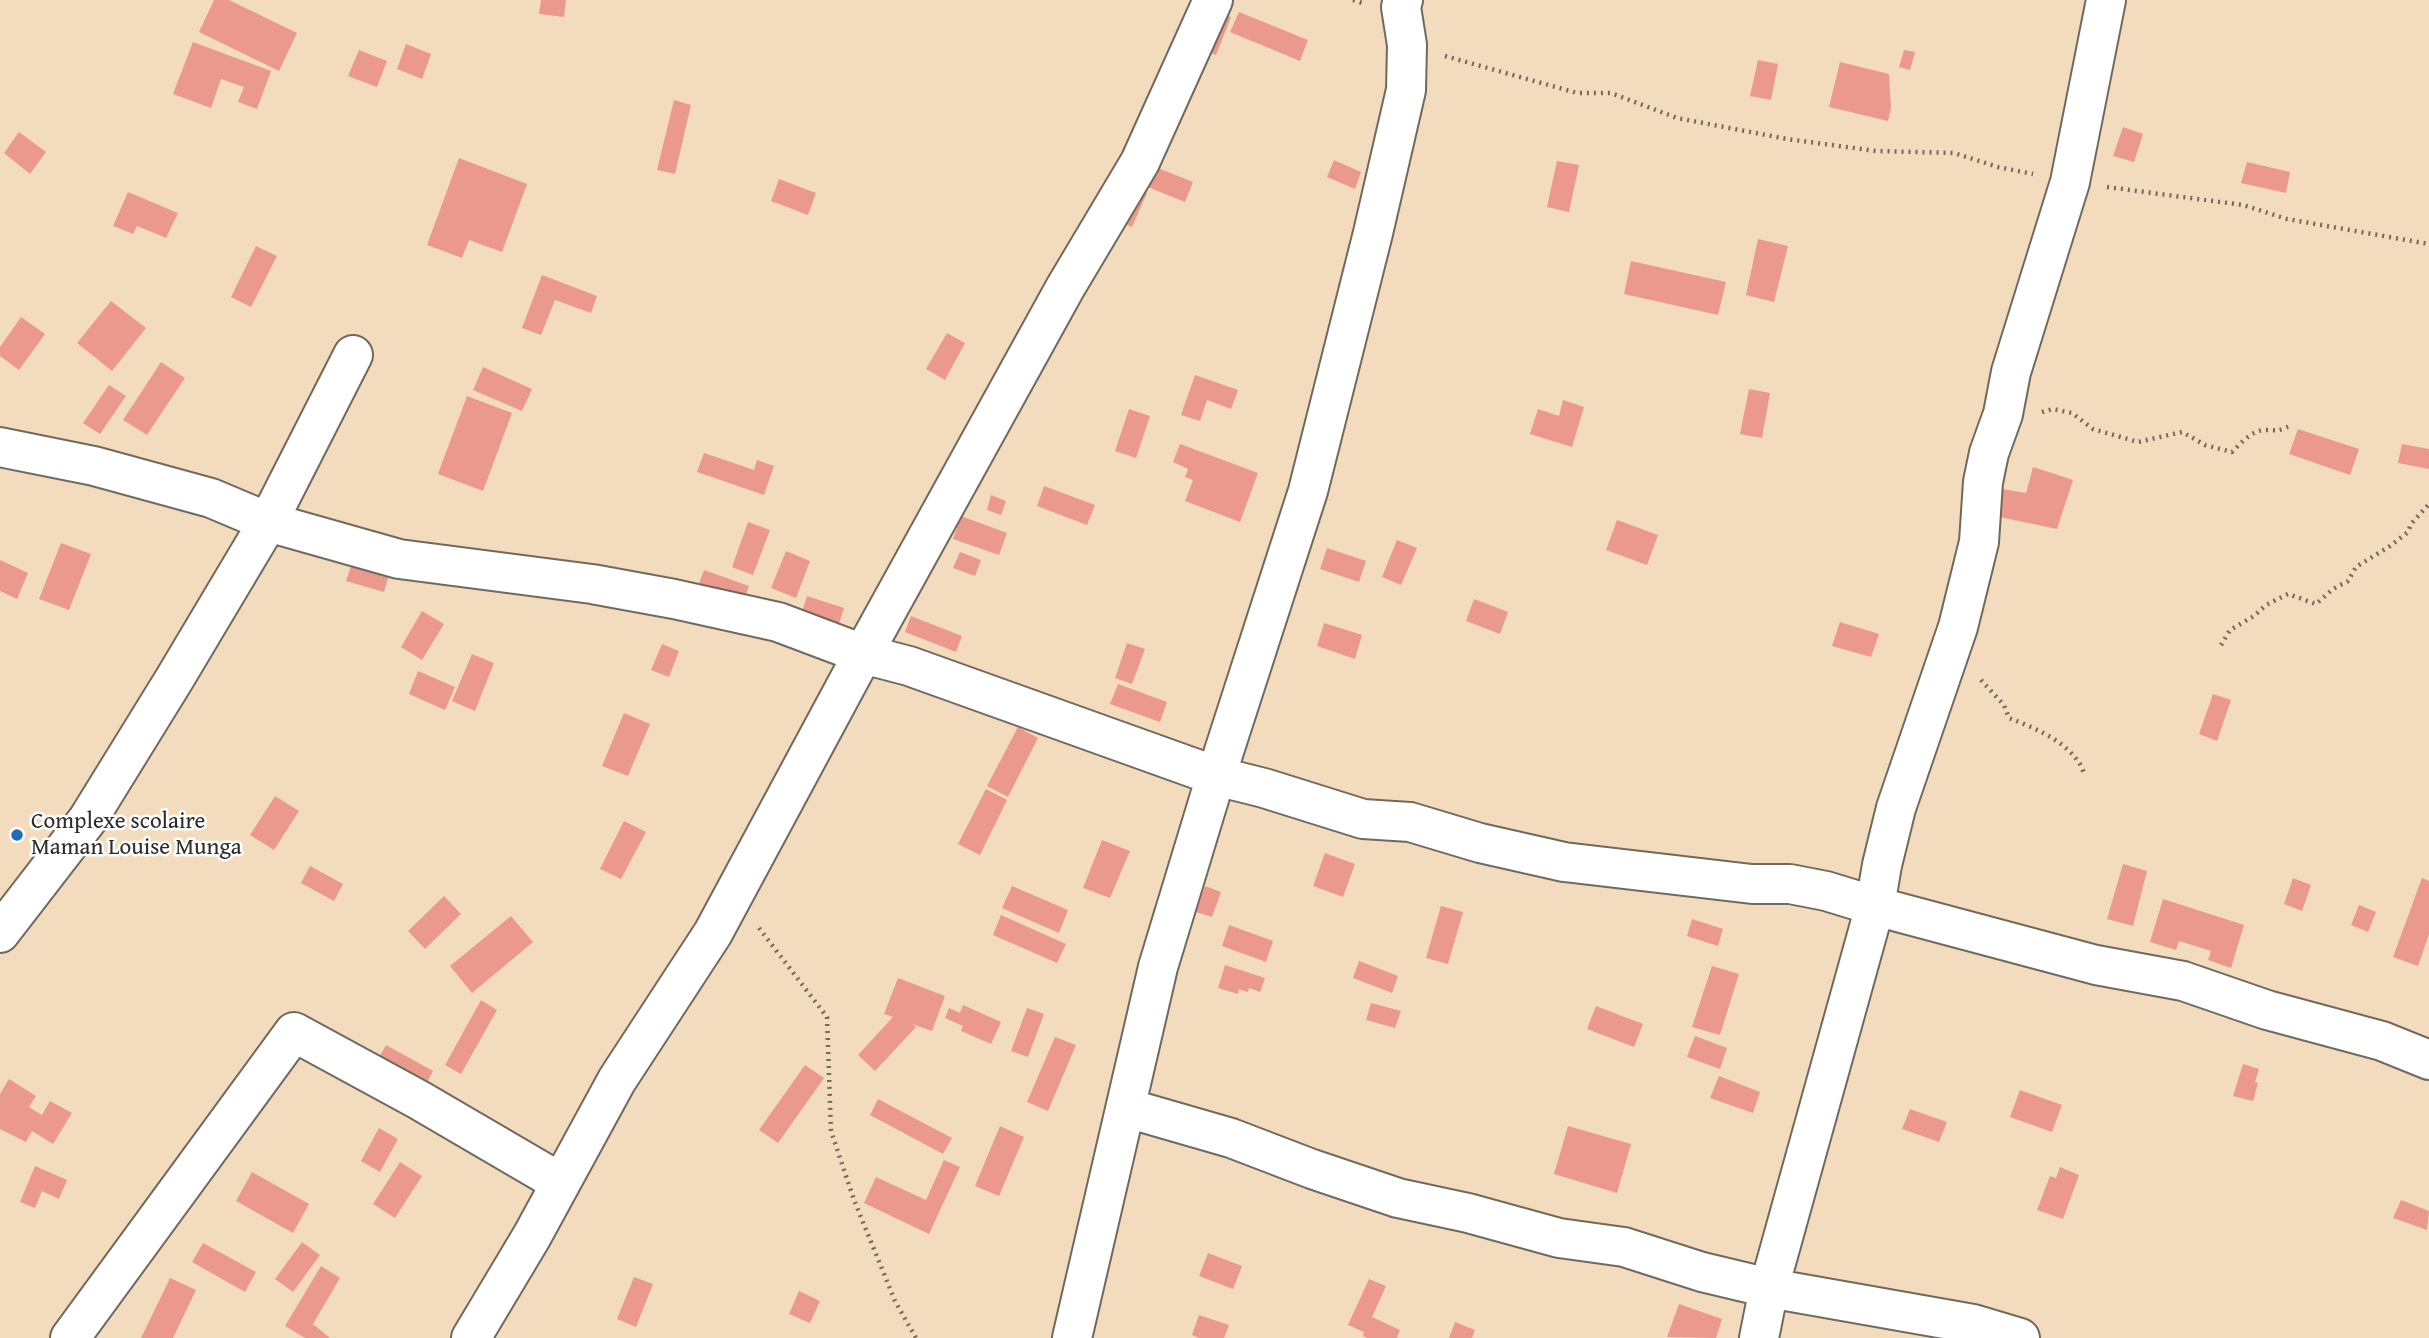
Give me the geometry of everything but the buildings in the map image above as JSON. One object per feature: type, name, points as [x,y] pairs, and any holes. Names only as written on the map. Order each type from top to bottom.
[{"type":"street","points":[[471,1338],[617,1080],[713,933],[1065,288],[1140,162],[1213,0]]},
{"type":"street","points":[[1072,1338],[1158,967],[1308,491],[1373,233],[1406,90],[1407,45],[1401,7],[1403,0]]},
{"type":"street","points":[[1759,1338],[1769,1288],[1875,906],[1896,808],[1958,627],[1979,542],[1983,482],[1989,453],[2003,414],[2011,372],[2070,182],[2106,0]]},
{"type":"street","points":[[0,933],[89,819],[176,678],[268,522],[353,355]]},
{"type":"street","points":[[0,447],[94,466],[211,498],[268,522],[399,559],[592,584],[778,622],[1216,776],[1363,819],[1410,822],[1480,843],[1564,862],[1752,884],[1790,884],[1826,891],[2096,965],[2183,981],[2267,1010],[2382,1041],[2429,1060]]},
{"type":"street","points":[[70,1338],[294,1032],[419,1100],[561,1183]]},
{"type":"street","points":[[1127,1108],[1231,1138],[1398,1198],[1468,1213],[1559,1238],[1623,1247],[1702,1272],[1769,1288],[1973,1324],[2020,1338]]},
{"type":"path","points":[[1407,45],[1577,93],[1611,93],[1677,118],[1787,139],[1876,150],[1954,153],[1998,167],[2070,182],[2243,205],[2287,219],[2429,244]]},
{"type":"path","points":[[2003,414],[2035,415],[2053,409],[2072,413],[2092,429],[2137,442],[2182,432],[2205,445],[2232,452],[2245,439],[2263,430],[2275,432],[2292,425]]},
{"type":"path","points":[[2221,645],[2230,631],[2266,605],[2288,594],[2316,604],[2333,589],[2348,581],[2356,567],[2408,532],[2422,509],[2429,504]]},
{"type":"path","points":[[1958,627],[1966,642],[1968,668],[2004,705],[2009,718],[2057,742],[2077,760],[2085,776]]},
{"type":"path","points":[[733,895],[827,1017],[831,1131],[854,1200],[894,1301],[916,1338]]},
{"type":"place","name":"Complexe scolaire Maman Louise Munga","points":[[17,835]]}]
